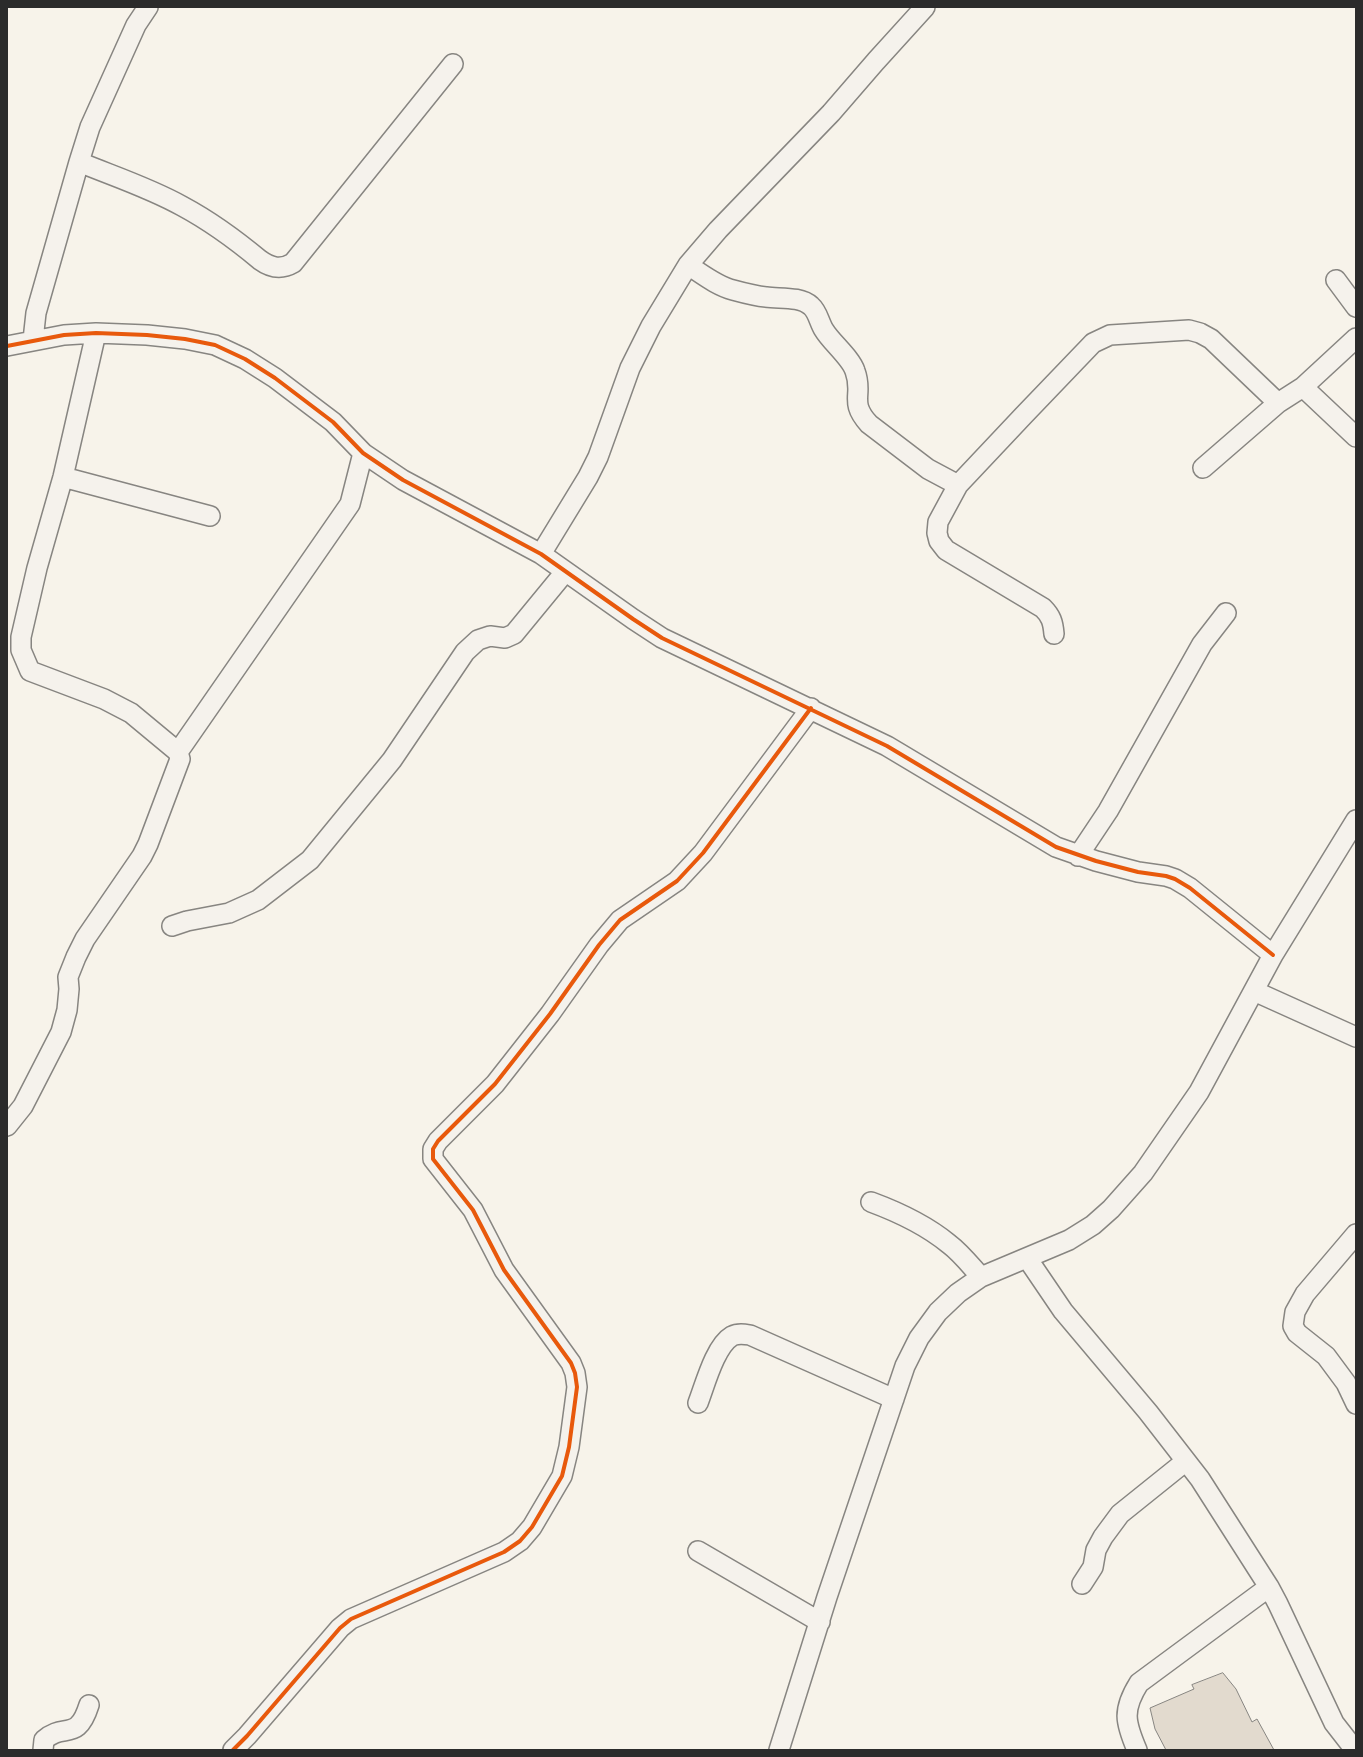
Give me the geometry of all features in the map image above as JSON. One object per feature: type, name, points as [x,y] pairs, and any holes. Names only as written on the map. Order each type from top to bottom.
[{"type":"street","points":[[33,340],[36,313],[90,127],[136,25],[148,7]]},
{"type":"street","points":[[541,554],[588,477],[598,457],[630,368],[651,326],[688,265],[718,230],[822,124],[925,7]]},
{"type":"street","points":[[79,162],[182,206],[238,241],[265,264],[272,267],[286,267],[293,263],[453,64]]},
{"type":"street","points":[[688,265],[720,285],[732,290],[766,297],[802,301],[810,306],[816,313],[824,330],[855,369],[858,379],[856,402],[862,417],[928,469],[958,485]]},
{"type":"street","points":[[1336,280],[1356,307]]},
{"type":"street","points":[[1054,634],[1053,622],[1050,614],[1043,608],[946,550],[939,541],[937,533],[938,522],[958,485],[1023,416],[1094,343],[1110,335],[1189,330],[1210,339],[1278,403]]},
{"type":"street","points":[[7,1126],[23,1106],[61,1032],[67,1010],[69,989],[68,977],[79,951],[85,939],[142,856],[176,773],[180,759],[178,752],[131,713],[104,699],[30,671],[25,663],[21,650],[21,637],[37,568],[63,477],[96,333]]},
{"type":"street","points":[[7,346],[64,335],[96,333],[147,335],[185,339],[215,346],[245,359],[275,378],[308,402],[333,422],[363,453],[403,480],[541,554],[662,638],[888,746],[1056,848],[1078,856],[1138,872],[1157,874],[1175,879],[1190,888],[1273,955]]},
{"type":"street","points":[[1204,468],[1278,403],[1303,386],[1356,338]]},
{"type":"street","points":[[1303,386],[1356,437]]},
{"type":"street","points":[[178,752],[350,504],[363,453]]},
{"type":"street","points":[[63,477],[210,516]]},
{"type":"street","points":[[172,926],[187,921],[229,913],[258,900],[310,860],[392,760],[465,652],[478,640],[490,636],[505,638],[514,634],[565,572]]},
{"type":"street","points":[[1078,856],[1108,811],[1202,644],[1226,613]]},
{"type":"street","points":[[233,1750],[247,1736],[340,1628],[351,1619],[504,1552],[520,1541],[532,1527],[562,1476],[570,1439],[576,1387],[575,1373],[571,1363],[504,1270],[473,1210],[433,1159],[433,1150],[438,1141],[495,1084],[550,1014],[599,944],[620,920],[678,881],[703,853],[811,708]]},
{"type":"street","points":[[779,1750],[905,1366],[919,1338],[938,1312],[958,1293],[981,1277],[1069,1240],[1092,1224],[1127,1192],[1143,1173],[1199,1092],[1273,955],[1356,820]]},
{"type":"street","points":[[1254,991],[1356,1037]]},
{"type":"street","points":[[871,1202],[899,1213],[925,1227],[950,1244],[981,1277]]},
{"type":"street","points":[[1356,1234],[1305,1294],[1295,1312],[1294,1326],[1297,1333],[1326,1356],[1346,1383],[1356,1404]]},
{"type":"street","points":[[1027,1258],[1063,1311],[1148,1412],[1200,1479],[1269,1588],[1334,1723],[1355,1750]]},
{"type":"street","points":[[698,1404],[720,1348],[732,1336],[741,1333],[750,1335],[894,1399]]},
{"type":"street","points":[[1082,1584],[1093,1567],[1096,1550],[1103,1537],[1120,1514],[1186,1461]]},
{"type":"street","points":[[698,1551],[820,1622]]},
{"type":"street","points":[[1137,1750],[1130,1733],[1127,1716],[1130,1698],[1139,1683],[1269,1588]]},
{"type":"street","points":[[43,1750],[44,1740],[50,1735],[71,1731],[79,1726],[85,1718],[89,1705]]},
{"type":"building","points":[[1223,1673],[1236,1689],[1252,1722],[1257,1719],[1274,1750],[1166,1750],[1155,1729],[1150,1708],[1194,1689],[1192,1685]]},
{"type":"cycle path","points":[[7,346],[64,335],[96,333],[147,335],[185,339],[215,345],[245,359],[275,378],[333,422],[363,453],[403,480],[541,554],[662,638],[887,746],[1056,847],[1096,861],[1138,872],[1166,876],[1175,879],[1190,888],[1273,955]]},
{"type":"cycle path","points":[[233,1750],[247,1736],[340,1628],[351,1619],[504,1552],[520,1541],[532,1527],[562,1476],[569,1447],[577,1387],[575,1373],[571,1363],[504,1270],[473,1210],[433,1159],[433,1149],[438,1141],[495,1084],[550,1014],[599,945],[620,920],[677,881],[703,853],[811,708]]}]
